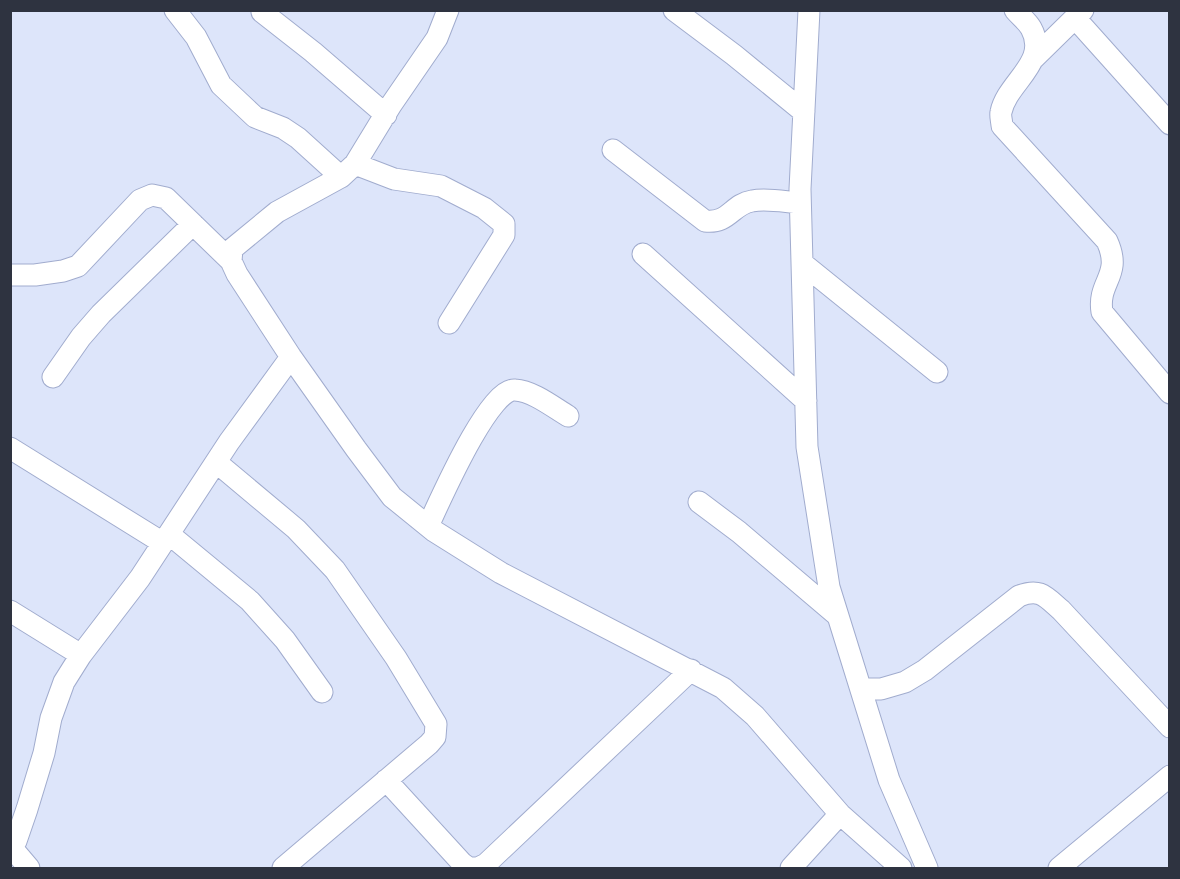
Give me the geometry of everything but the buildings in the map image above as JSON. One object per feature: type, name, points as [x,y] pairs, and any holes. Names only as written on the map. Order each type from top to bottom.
[{"type":"street","points":[[175,10],[196,37],[221,85],[255,117],[283,128],[348,170],[441,186],[484,208],[504,224],[504,235],[449,323]]},
{"type":"street","points":[[231,261],[232,249],[277,212],[348,170],[437,38],[448,10]]},
{"type":"street","points":[[674,10],[804,112]]},
{"type":"street","points":[[809,10],[800,203],[807,447],[829,587],[889,780],[927,868]]},
{"type":"street","points":[[1015,10],[1030,27],[1036,42],[1034,58]]},
{"type":"street","points":[[262,12],[314,52],[386,115]]},
{"type":"street","points":[[1170,124],[1079,14],[1034,58],[1008,97],[1001,113],[1002,126],[1107,241],[1113,254],[1113,266],[1100,300],[1102,312],[1170,393]]},
{"type":"street","points":[[612,150],[705,221],[715,222],[725,218],[751,201],[800,203]]},
{"type":"street","points":[[10,275],[35,275],[63,271],[78,266],[140,200],[152,195],[166,198],[231,261],[291,357],[392,497],[428,526],[501,573],[723,688],[755,716],[840,814],[901,868]]},
{"type":"street","points":[[53,377],[81,337],[101,314],[192,224]]},
{"type":"street","points":[[643,254],[806,402]]},
{"type":"street","points":[[802,263],[937,372]]},
{"type":"street","points":[[29,868],[11,850],[31,798],[57,699],[64,682],[140,578],[216,462],[291,357]]},
{"type":"street","points":[[428,526],[473,435],[495,400],[505,392],[514,389],[531,395],[568,416]]},
{"type":"street","points":[[10,448],[166,539],[250,601],[285,640],[322,692]]},
{"type":"street","points":[[216,462],[296,529],[335,570],[396,658],[436,724],[435,737],[429,744],[283,868]]},
{"type":"street","points":[[699,502],[739,532],[838,616]]},
{"type":"street","points":[[861,689],[881,689],[905,682],[925,670],[1019,597],[1031,591],[1044,594],[1061,610],[1170,727]]},
{"type":"street","points":[[10,611],[81,656]]},
{"type":"street","points":[[386,780],[462,863],[469,868],[477,868],[486,864],[691,670]]},
{"type":"street","points":[[1059,868],[1170,776]]},
{"type":"street","points":[[791,868],[840,814]]}]
